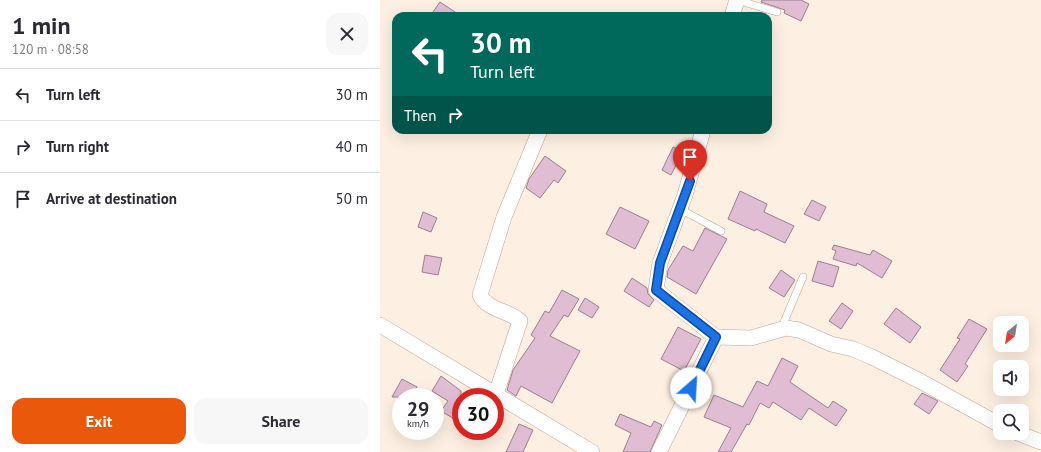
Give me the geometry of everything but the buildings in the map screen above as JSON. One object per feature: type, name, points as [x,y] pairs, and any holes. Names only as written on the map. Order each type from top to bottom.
[{"type":"street","points":[[733,12],[737,0]]},
{"type":"street","points":[[498,388],[520,321],[488,304],[482,300],[480,295],[504,217],[538,134]]},
{"type":"street","points":[[702,134],[694,167],[660,263],[656,290],[716,337],[750,338],[780,329],[792,328],[831,344],[862,352],[920,381],[993,421]]},
{"type":"street","points":[[380,325],[486,388]]},
{"type":"street","points":[[659,452],[716,337]]},
{"type":"street","points":[[504,399],[592,452]]},
{"type":"street","points":[[1029,437],[1041,442]]},
{"type":"lane","points":[[737,0],[777,12]]},
{"type":"lane","points":[[680,209],[721,231]]},
{"type":"lane","points":[[780,329],[803,277]]},
{"type":"route","points":[[690,181],[660,263],[656,290],[716,337],[691,388]]}]
